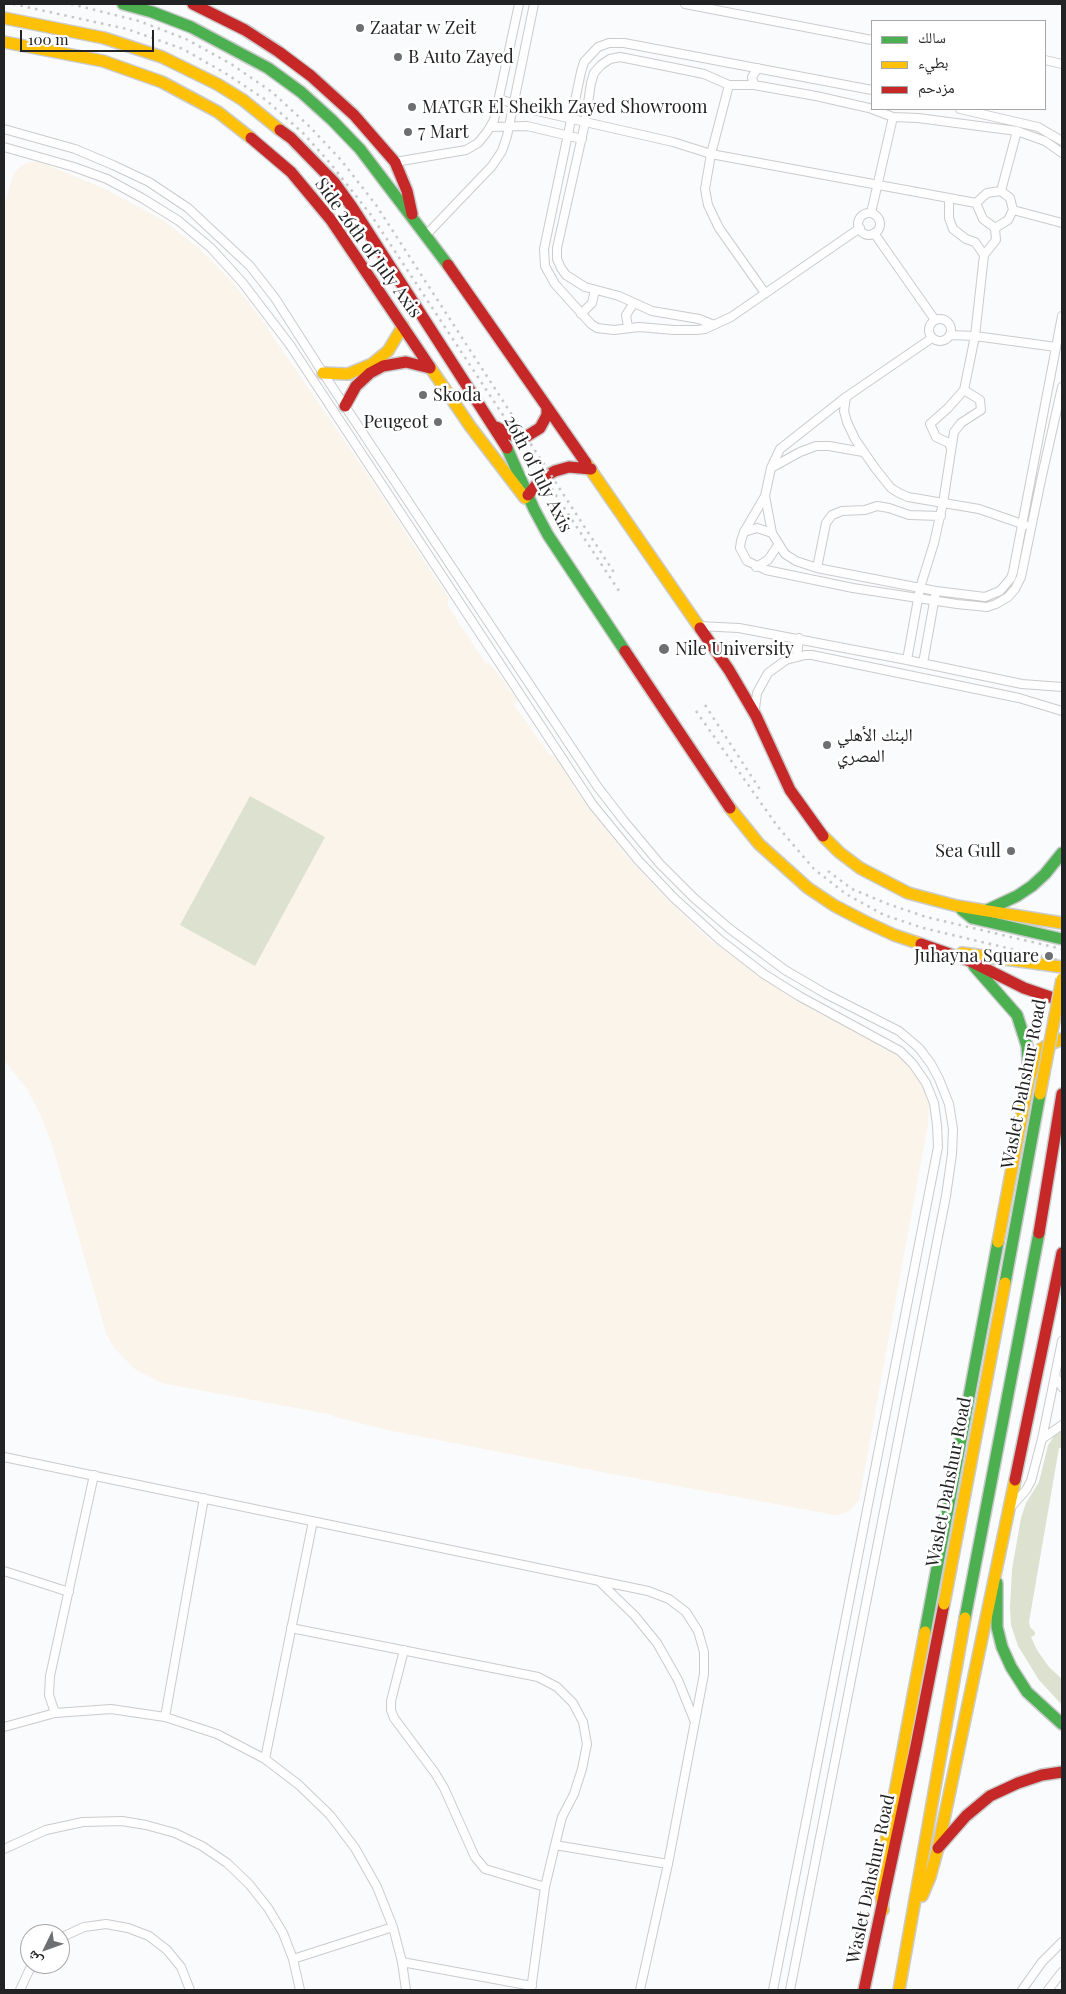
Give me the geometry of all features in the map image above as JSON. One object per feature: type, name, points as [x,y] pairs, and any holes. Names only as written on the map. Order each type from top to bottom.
[{"type":"main road","points":[[123,4],[152,12],[214,38],[268,68],[301,92],[360,149],[426,235],[699,626],[756,716],[795,798],[820,833],[839,852],[860,868],[908,893],[933,901],[1062,923]]},
{"type":"main road","points":[[193,4],[245,30],[279,52],[310,76],[354,116],[395,162],[407,190],[412,216]]},
{"type":"main road","name":"26th of July Axis","points":[[4,18],[104,38],[162,57],[217,84],[268,118],[313,159],[352,207],[495,426],[514,460],[534,509],[548,535],[719,793],[738,820],[759,844],[795,877],[835,906],[894,935],[970,961],[1017,985],[1062,1001]]},
{"type":"main road","name":"Side 26th of July Axis","points":[[4,42],[103,62],[133,71],[190,96],[218,112],[268,151],[312,196],[331,220],[430,368],[499,466],[534,509]]},
{"type":"main road","points":[[323,373],[348,374],[372,364],[388,351],[403,326]]},
{"type":"main road","points":[[345,406],[360,382],[383,366],[406,362],[430,368]]},
{"type":"main road","points":[[495,426],[512,435],[527,436],[540,428],[544,422],[547,407]]},
{"type":"main road","points":[[528,495],[542,478],[555,471],[569,467],[591,469]]},
{"type":"main road","points":[[986,910],[1017,896],[1032,886],[1045,874],[1062,853]]},
{"type":"main road","points":[[957,906],[972,918],[1062,939]]},
{"type":"main road","name":"26th of July Axis","points":[[938,950],[1005,957],[1062,967]]},
{"type":"main road","points":[[970,961],[1017,1015],[1027,1046],[1029,1078]]},
{"type":"main road","name":"Waslet Dahshur Road","points":[[864,1990],[883,1910],[918,1737],[1062,979]]},
{"type":"main road","points":[[883,1910],[879,1878],[1029,1078],[1042,1048],[1062,1039]]},
{"type":"main road","points":[[899,1990],[966,1611],[1031,1276],[1062,1094]]},
{"type":"main road","points":[[912,1922],[930,1877],[938,1848],[1062,1258]]},
{"type":"main road","points":[[997,1565],[997,1627],[1002,1647],[1011,1667],[1027,1692],[1062,1724]]},
{"type":"main road","points":[[938,1848],[966,1816],[990,1796],[1034,1778],[1062,1772]]},
{"type":"street","points":[[395,162],[466,150],[478,143],[491,127],[519,4]]},
{"type":"street","points":[[426,235],[497,159],[505,143],[534,4]]},
{"type":"street","points":[[685,4],[871,40]]},
{"type":"street","points":[[860,228],[731,317],[705,329],[685,331],[597,328],[581,314],[550,276],[545,266],[544,249],[584,62],[598,47],[609,43],[624,43],[871,90]]},
{"type":"street","points":[[714,325],[699,319],[652,310],[619,296],[595,290],[577,283],[566,275],[561,268],[557,258],[557,248],[582,139],[594,73],[610,59],[620,57],[704,74],[729,85],[754,85],[871,106]]},
{"type":"street","points":[[704,74],[708,68],[706,58]]},
{"type":"street","points":[[1046,60],[1062,64]]},
{"type":"street","points":[[754,85],[752,77],[758,68]]},
{"type":"street","points":[[729,85],[711,154],[705,189],[708,206],[719,228],[765,293]]},
{"type":"street","points":[[499,98],[571,120],[673,142],[711,154],[976,203]]},
{"type":"street","points":[[879,110],[893,117],[918,118],[1017,132],[1045,141],[1062,153]]},
{"type":"street","points":[[918,118],[919,110]]},
{"type":"street","points":[[964,110],[1038,127],[1062,141]]},
{"type":"street","points":[[871,213],[893,117]]},
{"type":"street","points":[[491,127],[527,126],[582,139]]},
{"type":"street","points":[[773,1990],[938,1147],[934,1103],[926,1083],[913,1064],[900,1051],[799,996],[764,974],[720,940],[674,898],[638,860],[593,805],[290,345],[242,282],[211,248],[179,222],[142,198],[107,179],[6,148],[8,130],[75,149],[149,182],[188,208],[250,266],[275,298],[597,786],[624,821],[660,864],[694,898],[730,929],[785,970],[826,994],[899,1031],[919,1048],[931,1064],[949,1104],[953,1129],[952,1154],[946,1196],[790,1990]]},
{"type":"street","points":[[1001,191],[1017,132]]},
{"type":"street","points":[[976,203],[987,193],[1001,191],[1010,198],[1013,210],[1008,220],[995,228]]},
{"type":"street","points":[[950,198],[949,218],[953,229],[966,239],[975,242],[984,255]]},
{"type":"street","points":[[951,449],[949,443],[936,437],[930,424],[964,390],[974,336],[984,255],[996,240],[995,228],[983,219],[976,203]]},
{"type":"street","points":[[1013,210],[1062,223]]},
{"type":"street","points":[[866,213],[871,213],[877,216],[880,222],[878,229],[874,233],[868,234],[860,228],[858,222],[860,217],[866,213]]},
{"type":"street","points":[[874,233],[935,320]]},
{"type":"street","points":[[581,314],[592,303],[595,290]]},
{"type":"street","points":[[628,328],[626,315],[634,303]]},
{"type":"street","points":[[765,496],[772,533],[778,545],[790,558],[817,568],[936,591],[985,597],[1000,591],[1006,586],[1013,572],[1021,523],[1058,360],[1056,348],[1062,316]]},
{"type":"street","points":[[932,338],[928,328],[935,320],[945,320],[951,329],[950,335]]},
{"type":"street","points":[[932,338],[942,341],[950,335],[974,336],[1056,348]]},
{"type":"street","points":[[932,338],[846,397],[785,444],[776,456],[771,468],[765,496],[744,532],[740,548],[747,561],[756,567],[824,582],[934,602],[987,606],[996,604],[1008,597],[1015,589],[1021,577],[1030,527],[1062,388]]},
{"type":"street","points":[[907,660],[920,588],[934,543],[943,503],[954,432],[961,423],[981,410],[980,400],[964,390]]},
{"type":"street","points":[[846,397],[844,410],[846,422],[864,452],[891,488],[898,493],[979,509],[1030,527]]},
{"type":"street","points":[[771,468],[800,452],[816,446],[829,446],[864,452]]},
{"type":"street","points":[[817,568],[826,523],[832,515],[842,511],[865,510],[877,506],[909,515],[940,516]]},
{"type":"street","points":[[744,532],[757,528],[772,533]]},
{"type":"street","points":[[756,567],[768,560],[778,545]]},
{"type":"street","points":[[923,663],[936,591]]},
{"type":"street","points":[[699,626],[729,626],[798,638],[1022,684],[1062,687]]},
{"type":"street","points":[[797,656],[798,638]]},
{"type":"street","points":[[756,716],[757,693],[762,683],[776,666],[797,656],[812,655],[1019,698],[1062,711]]},
{"type":"street","points":[[507,673],[518,666]]},
{"type":"street","points":[[516,686],[527,679]]},
{"type":"street","points":[[1019,698],[1022,684]]},
{"type":"street","points":[[1009,1510],[1023,1495],[1031,1481],[1042,1439],[1062,1341]]},
{"type":"street","points":[[1055,1376],[1062,1387]]},
{"type":"street","points":[[1042,1439],[1062,1425]]},
{"type":"street","points":[[4,1457],[648,1591],[669,1599],[686,1612],[698,1631],[704,1652],[704,1674],[668,1864],[640,1990]]},
{"type":"street","points":[[55,1713],[49,1695],[50,1676],[94,1475]]},
{"type":"street","points":[[165,1717],[204,1498]]},
{"type":"street","points":[[265,1759],[313,1521]]},
{"type":"street","points":[[4,1571],[69,1592]]},
{"type":"street","points":[[599,1580],[635,1616],[657,1643],[678,1680],[695,1722]]},
{"type":"street","points":[[291,1628],[538,1677],[558,1687],[573,1703],[583,1722],[588,1744],[574,1794],[562,1817],[545,1887],[532,1988],[402,1962]]},
{"type":"street","points":[[404,1650],[391,1701],[391,1710],[394,1718],[444,1788],[475,1857],[485,1869],[545,1887]]},
{"type":"street","points":[[4,1727],[55,1713],[111,1709],[165,1717],[217,1734],[265,1759],[299,1785],[330,1815],[350,1842],[377,1887],[393,1927],[402,1962],[406,1990]]},
{"type":"street","points":[[4,1849],[46,1830],[83,1822],[122,1821],[146,1825],[175,1834],[202,1846],[227,1864],[249,1884],[268,1908],[282,1933],[293,1959],[300,1990]]},
{"type":"street","points":[[555,1845],[668,1864]]},
{"type":"street","points":[[70,1933],[84,1927],[106,1924],[128,1928],[149,1936],[167,1950],[181,1967],[190,1990]]},
{"type":"street","points":[[293,1959],[393,1927]]},
{"type":"street","points":[[1022,1990],[1042,1962],[1062,1942]]},
{"type":"street","points":[[1048,1990],[1062,1972]]},
{"type":"street","points":[[20,1990],[27,1974]]},
{"type":"shaded area","points":[[28,162],[37,162],[50,166],[105,189],[163,220],[201,250],[233,283],[257,313],[370,478],[448,597],[448,606],[486,664],[489,662],[518,701],[514,705],[550,755],[554,756],[572,779],[573,786],[624,853],[660,892],[709,939],[755,973],[817,1012],[895,1052],[913,1071],[920,1082],[927,1096],[929,1106],[928,1124],[859,1500],[849,1511],[835,1515],[607,1473],[392,1431],[334,1417],[334,1415],[161,1383],[135,1369],[114,1348],[106,1333],[52,1145],[41,1116],[27,1089],[4,1060],[4,206],[13,175],[19,167]]},
{"type":"green space","points":[[250,796],[325,837],[255,966],[180,925]]},
{"type":"green space","points":[[1062,1429],[1062,1448],[1059,1448],[1029,1622],[1030,1627],[1035,1632],[1035,1635],[1031,1637],[1037,1650],[1049,1667],[1062,1679],[1062,1705],[1039,1680],[1018,1646],[1011,1625],[1010,1607],[1012,1569],[1021,1518],[1026,1503],[1039,1482],[1048,1445]]},
{"type":"railway","points":[[13,4],[127,29],[183,49],[225,73],[266,100],[303,133],[330,163],[371,215],[621,594]]},
{"type":"railway","points":[[71,4],[139,21],[186,39],[231,64],[272,92],[310,127],[341,160],[376,205],[615,574]]},
{"type":"railway","points":[[705,705],[761,791]]},
{"type":"railway","points":[[696,711],[778,827],[814,869],[846,894],[884,915],[923,928],[1062,961]]},
{"type":"railway","points":[[828,871],[852,889],[926,917],[1062,949]]},
{"type":"traffic: fast","points":[[123,4],[152,12],[191,27],[268,68],[301,92],[360,149],[448,265]]},
{"type":"traffic: fast","points":[[507,448],[534,509],[548,535],[625,651]]},
{"type":"traffic: fast","points":[[987,910],[1017,896],[1032,886],[1045,874],[1062,853]]},
{"type":"traffic: fast","points":[[962,910],[972,918],[1062,939]]},
{"type":"traffic: fast","points":[[974,966],[1017,1015],[1027,1046],[1029,1078]]},
{"type":"traffic: fast","points":[[1005,1283],[1040,1094]]},
{"type":"traffic: fast","points":[[965,1618],[1039,1233]]},
{"type":"traffic: fast","points":[[925,1632],[998,1242]]},
{"type":"traffic: fast","points":[[997,1583],[997,1627],[1002,1647],[1011,1667],[1027,1692],[1062,1724]]},
{"type":"traffic: slow","points":[[4,18],[104,38],[162,57],[217,84],[243,100],[280,130]]},
{"type":"traffic: slow","points":[[4,42],[103,61],[162,82],[218,112],[251,138]]},
{"type":"traffic: slow","points":[[323,373],[348,374],[372,364],[388,351],[403,326]]},
{"type":"traffic: slow","points":[[430,367],[470,426],[525,498]]},
{"type":"traffic: slow","points":[[586,463],[700,628]]},
{"type":"traffic: slow","points":[[730,808],[759,844],[808,888],[835,906],[864,921],[894,935],[921,944]]},
{"type":"traffic: slow","points":[[823,836],[839,852],[860,868],[908,893],[957,906],[1062,923]]},
{"type":"traffic: slow","points":[[962,953],[1062,967]]},
{"type":"traffic: slow","points":[[1040,1094],[1062,979]]},
{"type":"traffic: slow","points":[[998,1242],[1029,1078],[1042,1048],[1062,1039]]},
{"type":"traffic: slow","points":[[944,1604],[1005,1283]]},
{"type":"traffic: slow","points":[[922,1896],[930,1877],[938,1848],[1015,1480]]},
{"type":"traffic: slow","points":[[899,1990],[965,1618]]},
{"type":"traffic: slow","points":[[883,1910],[879,1878],[925,1632]]},
{"type":"traffic: jam","points":[[193,4],[245,30],[279,52],[311,76],[354,115],[395,162],[407,191],[412,214]]},
{"type":"traffic: jam","points":[[280,130],[291,138],[334,182],[352,207],[507,448]]},
{"type":"traffic: jam","points":[[251,138],[291,172],[331,220],[430,367]]},
{"type":"traffic: jam","points":[[448,265],[586,463]]},
{"type":"traffic: jam","points":[[345,406],[356,386],[370,373],[383,366],[406,362],[430,368]]},
{"type":"traffic: jam","points":[[496,427],[512,435],[527,436],[540,428],[547,415],[547,407]]},
{"type":"traffic: jam","points":[[528,495],[542,478],[555,471],[569,467],[591,469]]},
{"type":"traffic: jam","points":[[700,628],[729,670],[756,716],[790,790],[823,836]]},
{"type":"traffic: jam","points":[[625,651],[730,808]]},
{"type":"traffic: jam","points":[[921,944],[970,961],[1024,988],[1062,1001]]},
{"type":"traffic: jam","points":[[1039,1233],[1062,1094]]},
{"type":"traffic: jam","points":[[1015,1480],[1062,1253]]},
{"type":"traffic: jam","points":[[864,1990],[944,1604]]},
{"type":"traffic: jam","points":[[938,1848],[966,1816],[990,1796],[1018,1783],[1042,1775],[1062,1772]]},
{"type":"place","name":"Zaatar w Zeit","points":[[360,28]]},
{"type":"place","name":"B Auto Zayed","points":[[398,57]]},
{"type":"place","name":"MATGR El Sheikh Zayed Showroom","points":[[412,107]]},
{"type":"place","name":"7 Mart","points":[[408,132]]},
{"type":"place","name":"Skoda","points":[[423,395]]},
{"type":"place","name":"Peugeot","points":[[438,422]]},
{"type":"place","name":"Nile University","points":[[664,649]]},
{"type":"place","name":"البنك الأهلي المصري","points":[[827,745]]},
{"type":"place","name":"Sea Gull","points":[[1011,851]]},
{"type":"place","name":"Juhayna Square","points":[[1049,956]]}]
